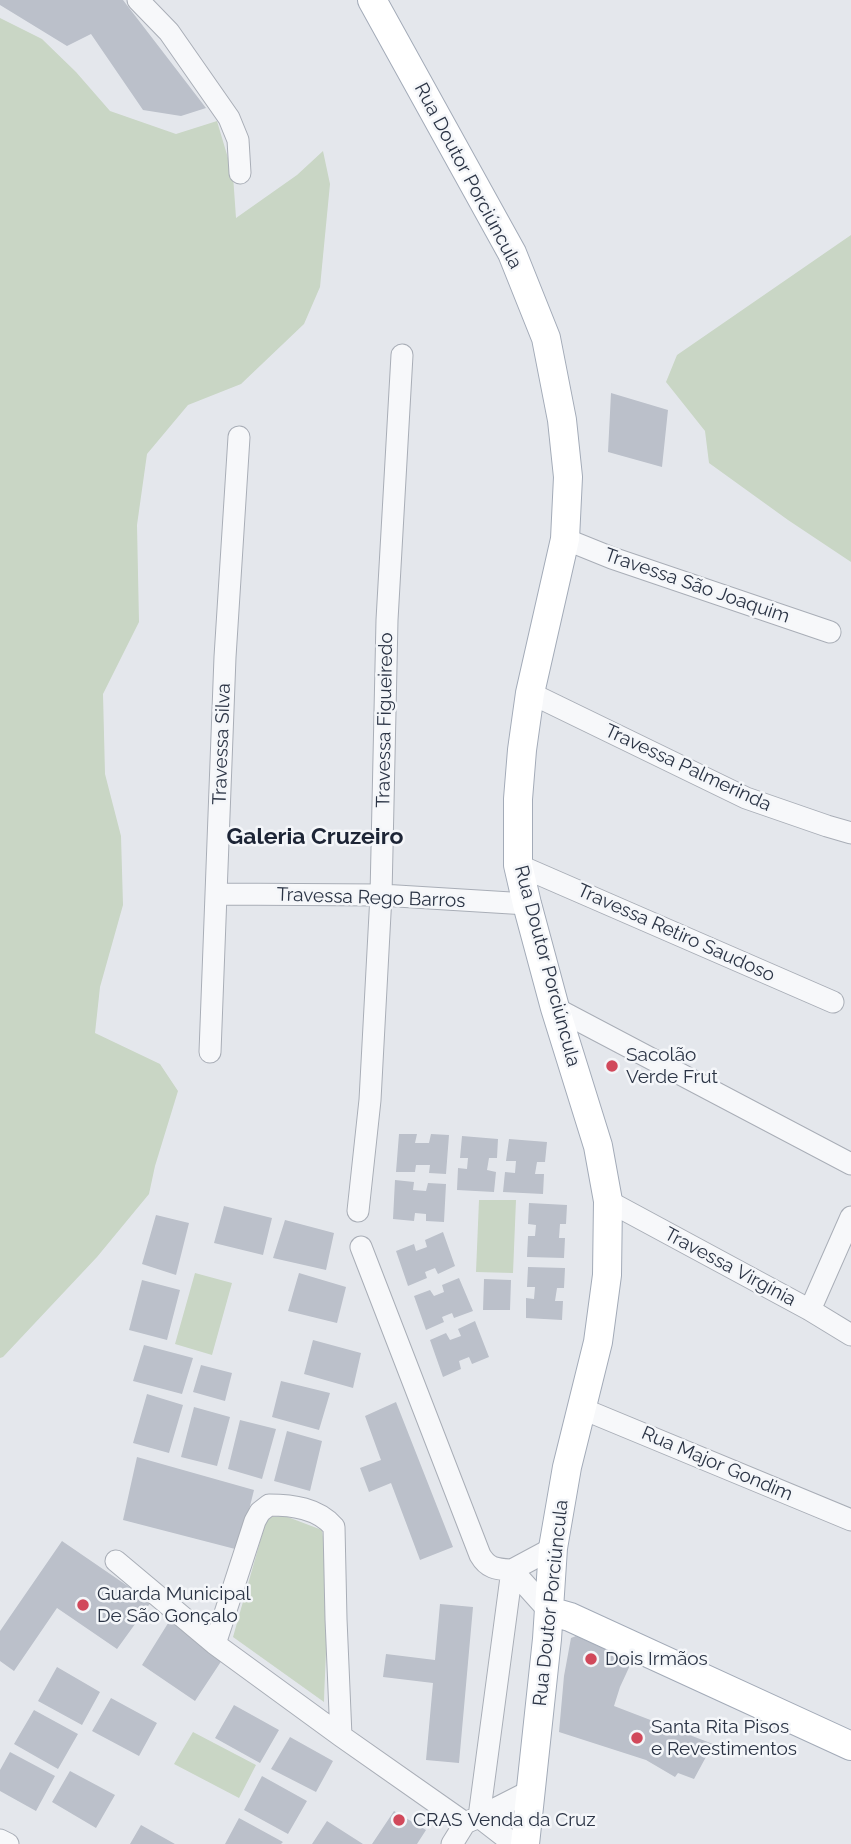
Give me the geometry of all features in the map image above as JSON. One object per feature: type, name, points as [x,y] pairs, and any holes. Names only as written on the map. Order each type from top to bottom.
[{"type":"main road","name":"Rua Doutor Porciúncula","points":[[372,0],[512,253],[545,338],[562,420],[568,477],[565,539],[530,693],[522,750],[517,799],[518,864],[555,1008],[598,1146],[608,1202],[607,1275],[598,1342],[567,1467],[552,1548],[549,1611],[525,1844]]},
{"type":"main road","points":[[549,1611],[570,1617],[851,1746]]},
{"type":"street","points":[[138,0],[169,32],[229,118],[238,140],[240,173]]},
{"type":"street","name":"Travessa Figueiredo","points":[[358,1211],[370,1100],[381,895],[387,621],[402,355]]},
{"type":"street","name":"Travessa Silva","points":[[210,1052],[225,657],[240,437]]},
{"type":"street","name":"Travessa São Joaquim","points":[[565,539],[612,558],[830,632]]},
{"type":"street","name":"Travessa Palmerinda","points":[[530,693],[746,798],[851,833]]},
{"type":"street","name":"Travessa Retiro Saudoso","points":[[518,864],[833,1002]]},
{"type":"street","name":"Travessa Rego Barros","points":[[216,894],[381,895],[527,904]]},
{"type":"street","points":[[555,1008],[851,1164]]},
{"type":"street","name":"Travessa Virgínia","points":[[608,1202],[810,1310],[851,1335]]},
{"type":"street","points":[[810,1310],[851,1217]]},
{"type":"street","points":[[361,1247],[480,1555],[489,1567],[512,1570],[552,1548]]},
{"type":"street","name":"Rua Major Gondim","points":[[583,1409],[851,1520]]},
{"type":"street","points":[[215,1644],[260,1512],[269,1505],[292,1505],[329,1520],[334,1527],[341,1736]]},
{"type":"street","points":[[116,1561],[215,1644],[341,1736],[514,1844]]},
{"type":"street","points":[[512,1570],[549,1611]]},
{"type":"street","points":[[472,1820],[512,1570]]},
{"type":"street","points":[[452,1844],[472,1820],[530,1791]]},
{"type":"street","points":[[0,1840],[8,1844]]},
{"type":"green space","points":[[0,18],[42,39],[110,111],[176,134],[217,121],[233,175],[236,218],[297,175],[323,151],[330,184],[320,287],[304,324],[241,384],[188,405],[147,454],[137,525],[139,622],[103,694],[105,774],[121,836],[123,905],[100,987],[95,1033],[160,1064],[178,1091],[149,1194],[97,1257],[0,1358]]},
{"type":"green space","points":[[851,235],[851,562],[709,463],[705,431],[666,382],[677,355]]},
{"type":"green space","points":[[479,1200],[516,1200],[513,1273],[476,1272]]},
{"type":"green space","points":[[195,1273],[232,1283],[212,1355],[175,1344]]},
{"type":"green space","points":[[285,1516],[322,1530],[327,1594],[324,1702],[233,1637],[267,1517]]},
{"type":"green space","points":[[193,1732],[256,1765],[239,1798],[174,1764]]},
{"type":"building","points":[[0,0],[123,0],[206,108],[181,116],[143,110],[91,34],[67,46],[0,5]]},
{"type":"building","points":[[611,393],[668,410],[662,467],[608,452]]},
{"type":"building","points":[[399,1134],[417,1134],[415,1143],[429,1143],[431,1134],[449,1135],[446,1174],[429,1173],[430,1165],[416,1165],[415,1172],[396,1172]]},
{"type":"building","points":[[462,1136],[498,1139],[497,1158],[489,1158],[487,1170],[496,1172],[494,1192],[457,1190],[458,1168],[467,1169],[468,1158],[460,1158]]},
{"type":"building","points":[[509,1139],[547,1142],[545,1162],[537,1162],[535,1174],[544,1174],[543,1194],[503,1192],[505,1172],[515,1173],[516,1161],[506,1161]]},
{"type":"building","points":[[395,1180],[414,1182],[413,1190],[426,1191],[428,1183],[446,1184],[444,1222],[426,1221],[426,1214],[415,1213],[414,1221],[393,1219]]},
{"type":"building","points":[[529,1203],[567,1205],[566,1224],[560,1224],[559,1238],[565,1238],[564,1258],[527,1257],[528,1236],[535,1236],[536,1225],[528,1224]]},
{"type":"building","points":[[224,1206],[272,1218],[263,1255],[214,1243]]},
{"type":"building","points":[[156,1215],[189,1223],[176,1275],[142,1264]]},
{"type":"building","points":[[285,1220],[334,1233],[326,1270],[273,1258]]},
{"type":"building","points":[[443,1232],[455,1266],[438,1274],[435,1268],[425,1272],[427,1278],[408,1286],[396,1251],[414,1244],[416,1251],[427,1247],[425,1240]]},
{"type":"building","points":[[528,1267],[565,1268],[564,1288],[557,1288],[555,1301],[563,1301],[562,1320],[526,1318],[526,1298],[534,1299],[535,1287],[527,1287]]},
{"type":"building","points":[[299,1273],[346,1287],[337,1323],[288,1311]]},
{"type":"building","points":[[459,1278],[473,1311],[454,1318],[452,1313],[442,1317],[444,1322],[426,1330],[414,1296],[430,1290],[434,1296],[444,1292],[442,1285]]},
{"type":"building","points":[[484,1279],[511,1280],[510,1310],[483,1310]]},
{"type":"building","points":[[142,1280],[180,1290],[167,1340],[129,1330]]},
{"type":"building","points":[[475,1321],[489,1357],[472,1364],[469,1357],[459,1361],[461,1369],[443,1377],[430,1340],[446,1333],[450,1340],[461,1336],[458,1329]]},
{"type":"building","points":[[313,1340],[361,1353],[353,1388],[304,1374]]},
{"type":"building","points":[[144,1345],[193,1358],[182,1394],[133,1381]]},
{"type":"building","points":[[201,1365],[232,1373],[225,1401],[193,1392]]},
{"type":"building","points":[[281,1381],[330,1393],[319,1430],[272,1417]]},
{"type":"building","points":[[147,1394],[183,1405],[169,1453],[133,1443]]},
{"type":"building","points":[[396,1402],[453,1547],[420,1560],[391,1483],[369,1492],[360,1468],[381,1460],[365,1416]]},
{"type":"building","points":[[194,1407],[230,1417],[217,1466],[181,1457]]},
{"type":"building","points":[[240,1420],[276,1429],[262,1479],[228,1469]]},
{"type":"building","points":[[287,1431],[322,1441],[310,1491],[274,1481]]},
{"type":"building","points":[[137,1457],[254,1490],[239,1550],[123,1520]]},
{"type":"building","name":"Guarda Municipal De São Gonçalo","points":[[62,1541],[151,1602],[117,1649],[57,1608],[14,1671],[0,1661],[0,1631]]},
{"type":"building","points":[[440,1604],[473,1607],[459,1763],[426,1760],[433,1683],[383,1677],[386,1654],[435,1660]]},
{"type":"building","points":[[170,1620],[224,1657],[195,1701],[142,1665]]},
{"type":"building","name":"Santa Rita Pisos e Revestimentos","points":[[576,1636],[632,1661],[614,1706],[713,1744],[694,1779],[678,1773],[675,1777],[646,1760],[559,1732],[564,1676],[571,1638]]},
{"type":"building","points":[[57,1667],[100,1692],[82,1725],[38,1701]]},
{"type":"building","points":[[111,1698],[157,1723],[139,1756],[92,1731]]},
{"type":"building","points":[[234,1705],[279,1730],[260,1763],[215,1738]]},
{"type":"building","points":[[34,1710],[78,1734],[58,1769],[14,1744]]},
{"type":"building","points":[[290,1737],[333,1761],[316,1792],[271,1769]]},
{"type":"building","points":[[10,1752],[55,1776],[36,1811],[0,1791],[0,1770]]},
{"type":"building","points":[[70,1771],[115,1795],[96,1828],[52,1802]]},
{"type":"building","points":[[262,1776],[307,1801],[288,1834],[244,1810]]},
{"type":"building","name":"CRAS Venda da Cruz","points":[[394,1811],[426,1830],[417,1844],[372,1844]]},
{"type":"building","points":[[239,1818],[283,1842],[225,1844]]},
{"type":"building","name":"CRAS Venda da Cruz","points":[[327,1821],[363,1844],[312,1844]]},
{"type":"building","points":[[141,1825],[175,1844],[130,1844]]},
{"type":"place","name":"Sacolão Verde Frut","points":[[612,1066]]},
{"type":"place","name":"Guarda Municipal De São Gonçalo","points":[[83,1605]]},
{"type":"place","name":"Dois Irmãos","points":[[591,1659]]},
{"type":"place","name":"Santa Rita Pisos e Revestimentos","points":[[637,1738]]},
{"type":"place","name":"CRAS Venda da Cruz","points":[[399,1820]]},
{"type":"district","name":"Galeria Cruzeiro","points":[[315,837]]}]
